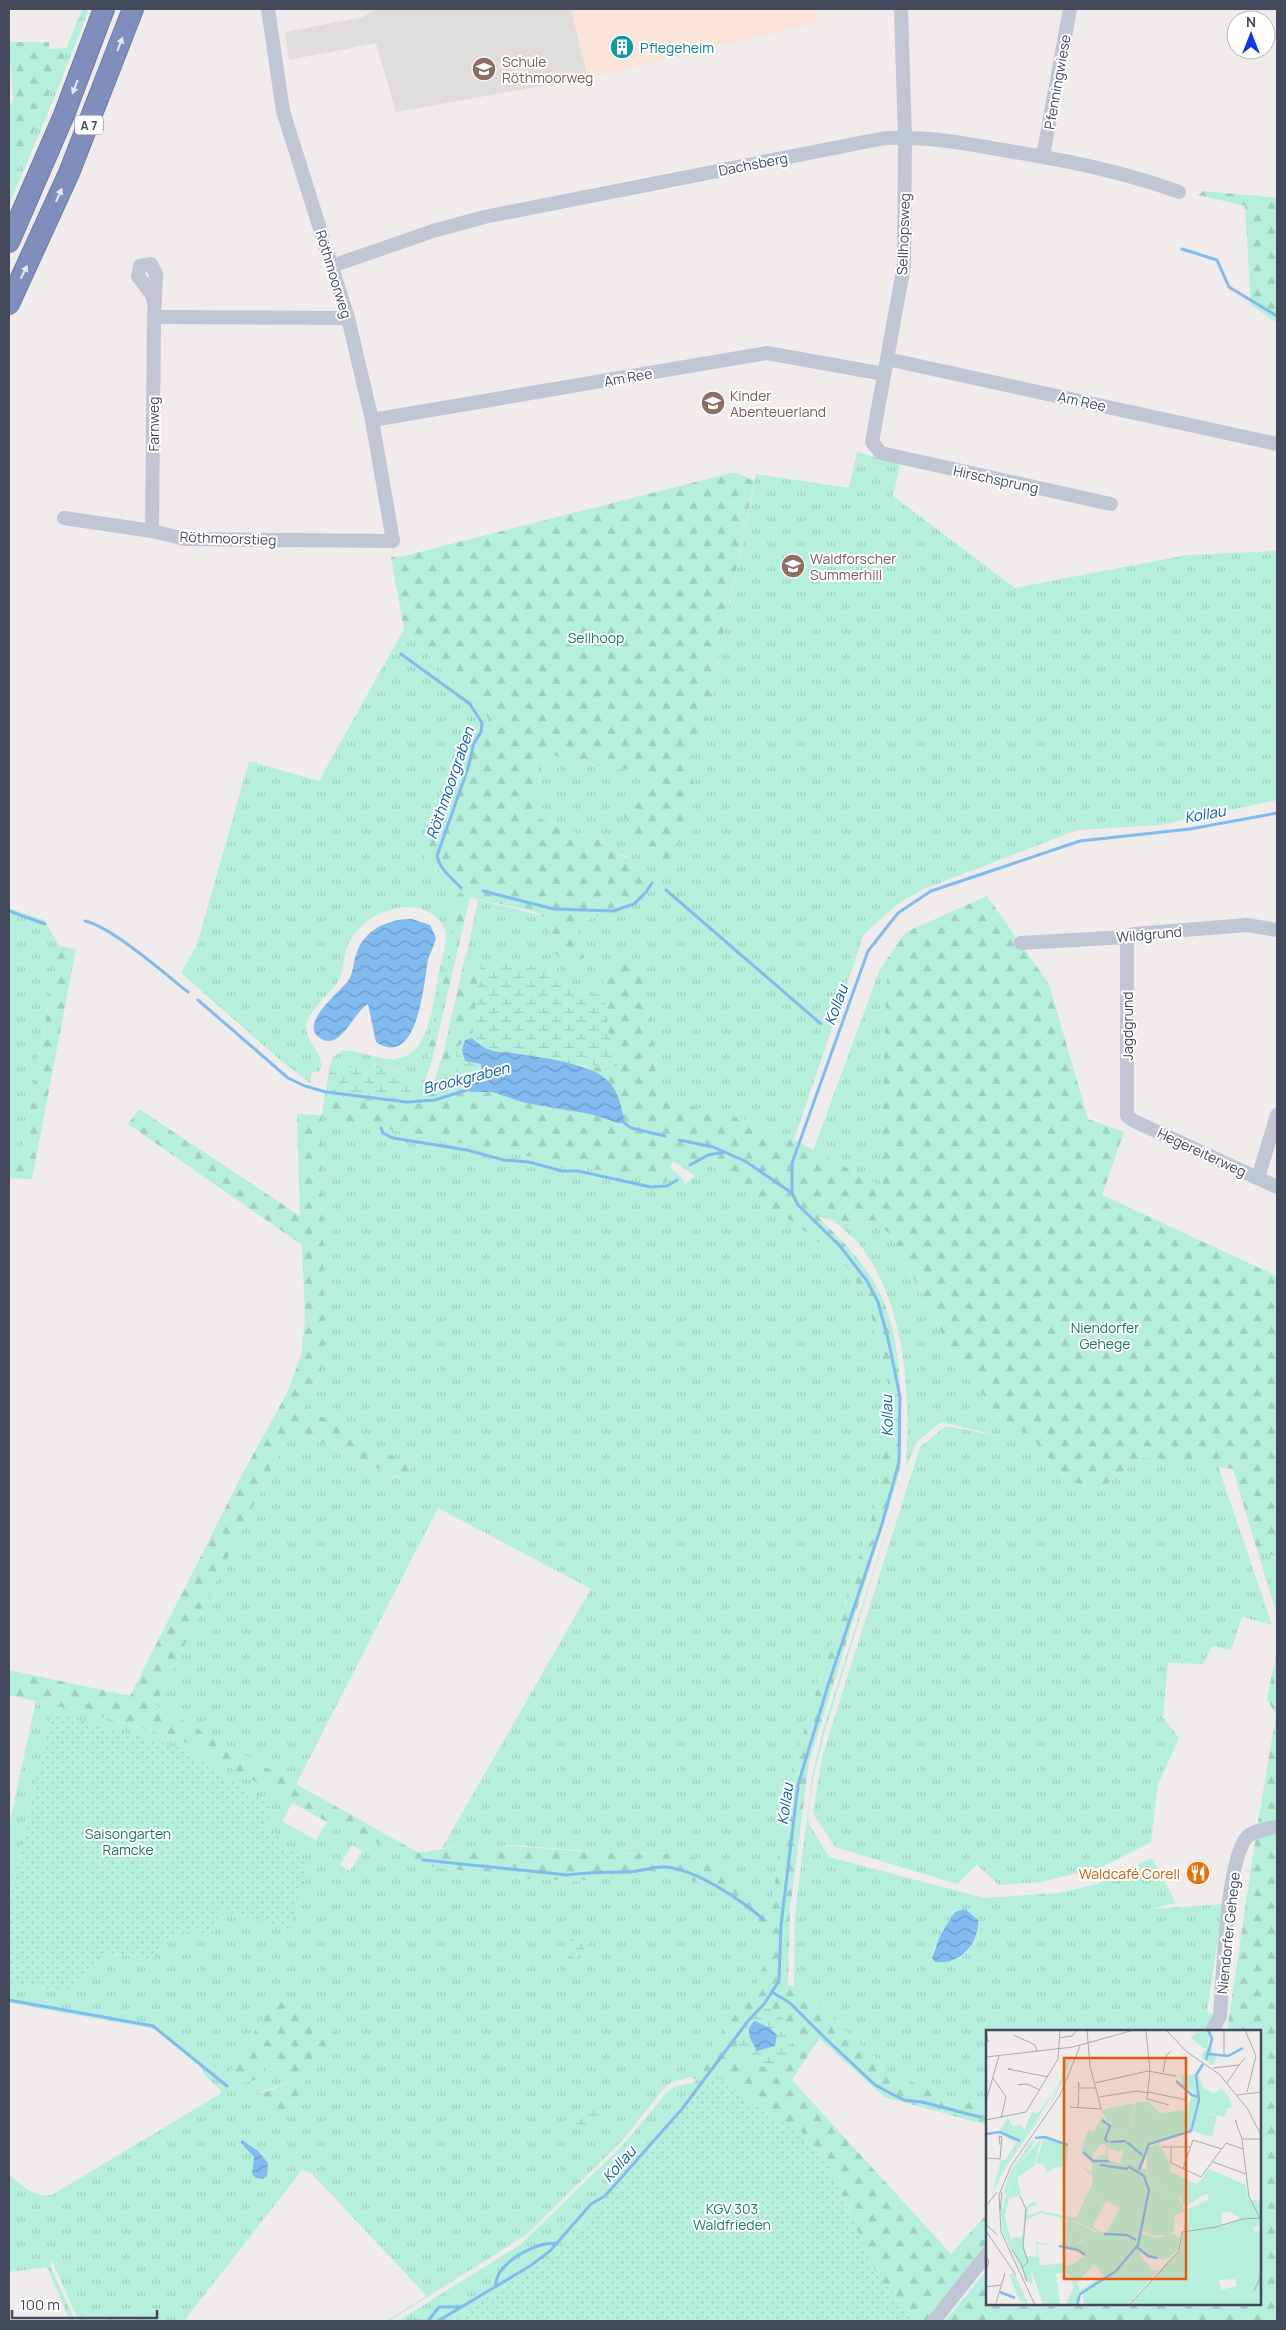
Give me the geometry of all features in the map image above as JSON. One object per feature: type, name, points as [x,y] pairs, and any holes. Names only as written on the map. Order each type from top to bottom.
[{"type":"highway","name":"A 7","points":[[9,242],[64,115],[104,9]]},
{"type":"highway","name":"A 7","points":[[9,304],[69,174],[133,9]]},
{"type":"street","name":"Röthmoorweg","points":[[268,9],[283,111],[348,318],[372,420],[393,540]]},
{"type":"street","name":"Sellhopsweg","points":[[880,454],[872,442],[904,265],[905,137],[901,9]]},
{"type":"street","name":"Pfenningwiese","points":[[1043,156],[1070,9]]},
{"type":"street","name":"Dachsberg","points":[[332,266],[432,231],[484,217],[885,138],[931,138],[1043,156],[1116,171],[1178,192]]},
{"type":"street","name":"Farnweg","points":[[152,531],[154,310],[348,318]]},
{"type":"street","name":"Am Ree","points":[[372,420],[767,353],[884,374]]},
{"type":"street","name":"Am Ree","points":[[887,359],[1277,444]]},
{"type":"street","name":"Hirschsprung","points":[[880,454],[1112,504]]},
{"type":"street","name":"Röthmoorstieg","points":[[64,518],[152,531],[185,539],[393,540]]},
{"type":"street","name":"Wildgrund","points":[[1021,943],[1127,937],[1134,934],[1247,925],[1277,930]]},
{"type":"street","name":"Jagdgrund","points":[[1127,937],[1127,1116]]},
{"type":"street","points":[[1258,1178],[1277,1115]]},
{"type":"street","name":"Hegereiterweg","points":[[1127,1116],[1134,1122],[1277,1187]]},
{"type":"street","name":"Niendorfer Gehege","points":[[1213,2030],[1220,2016],[1230,1900],[1237,1853],[1248,1836],[1277,1827]]},
{"type":"street","points":[[934,2321],[986,2255]]},
{"type":"shaded area","name":"Schule Röthmoorweg","points":[[375,9],[571,9],[588,78],[396,112],[376,43],[289,60],[285,32],[363,17]]},
{"type":"shaded area","points":[[571,9],[817,9],[817,23],[588,78]]},
{"type":"green space","points":[[82,9],[89,9],[9,205],[9,187],[32,136]]},
{"type":"green space","points":[[9,42],[49,42],[49,49],[67,48],[32,136],[9,187],[9,109],[13,100]]},
{"type":"green space","points":[[1204,191],[1277,198],[1277,323],[1251,305],[1245,206],[1198,195]]},
{"type":"green space","points":[[857,452],[900,465],[893,496],[1015,588],[1187,555],[1277,551],[1277,800],[1160,825],[1077,830],[924,889],[899,903],[864,934],[794,1140],[772,1134],[741,1118],[677,1103],[657,1086],[652,1022],[604,979],[600,989],[591,994],[509,960],[481,961],[466,957],[478,900],[541,915],[549,925],[551,948],[577,948],[577,925],[636,898],[628,856],[614,853],[602,839],[582,835],[541,819],[533,809],[542,764],[553,755],[611,769],[626,769],[645,777],[645,783],[630,824],[636,840],[694,785],[688,764],[705,725],[756,474],[849,488]]},
{"type":"green space","name":"Sellhoop","points":[[737,473],[754,481],[705,725],[688,764],[694,785],[680,841],[662,866],[645,852],[635,838],[624,816],[626,805],[632,792],[645,783],[645,777],[626,769],[611,769],[553,755],[542,764],[533,809],[541,819],[582,835],[602,839],[614,853],[641,862],[647,878],[636,898],[577,925],[578,948],[585,957],[575,963],[563,959],[556,954],[550,941],[547,921],[541,915],[536,912],[470,897],[432,1061],[427,1053],[457,916],[450,914],[452,903],[459,893],[464,894],[424,856],[489,719],[404,629],[391,557],[404,556]]},
{"type":"green space","points":[[404,629],[489,719],[424,856],[465,895],[457,916],[427,1053],[432,1061],[423,1086],[415,1084],[403,1074],[386,1067],[367,1065],[347,1067],[330,1072],[329,1069],[333,1057],[343,1050],[385,1059],[396,1059],[408,1055],[417,1047],[424,1036],[432,1010],[445,947],[446,933],[442,923],[435,916],[416,908],[405,907],[383,912],[374,917],[364,924],[350,940],[339,979],[307,1021],[306,1026],[309,1038],[321,1061],[319,1072],[312,1072],[310,1083],[279,1059],[181,973],[197,945],[249,761],[319,781]]},
{"type":"green space","name":"Niendorfer Gehege","points":[[987,896],[1049,984],[1088,1119],[1124,1132],[1102,1195],[1277,1276],[1277,1557],[1257,1550],[1233,1469],[1141,1457],[1102,1488],[1069,1482],[1032,1438],[1001,1417],[955,1359],[891,1235],[874,1220],[856,1224],[818,1217],[846,1246],[871,1277],[888,1312],[899,1370],[901,1454],[898,1478],[809,1762],[790,1910],[788,1985],[800,1988],[890,2072],[934,2092],[986,2105],[986,2125],[884,2097],[819,2038],[792,2080],[951,2254],[986,2215],[986,2248],[928,2321],[917,2321],[876,2273],[829,2166],[800,2131],[747,2101],[715,2074],[698,2081],[689,2076],[754,1990],[765,1962],[766,1928],[719,1892],[697,1882],[666,1875],[569,1881],[528,1879],[427,1866],[405,1858],[376,1842],[327,1822],[181,1740],[97,1715],[9,1695],[9,1670],[130,1696],[244,1471],[287,1393],[301,1356],[305,1321],[302,1245],[128,1124],[139,1109],[300,1216],[297,1114],[322,1115],[329,1069],[330,1072],[347,1067],[366,1065],[385,1067],[402,1074],[419,1085],[433,1085],[444,1051],[465,957],[481,961],[472,1038],[465,1040],[459,1082],[466,1085],[470,1092],[492,1092],[525,1103],[590,1114],[618,1123],[610,1082],[584,1066],[591,1064],[619,1075],[604,1012],[602,987],[604,979],[614,966],[624,963],[635,963],[640,964],[652,1022],[657,1086],[677,1103],[741,1118],[772,1134],[794,1140],[880,1185],[887,975],[880,969],[906,932]],"holes":[[[322,1116],[665,1183],[675,1155],[728,1171],[759,1205],[792,1221],[842,1261],[867,1298],[891,1396],[876,1504],[786,1787],[772,1907],[711,1866],[691,1857],[680,1855],[491,1846],[443,1849],[419,1853],[155,1705],[292,1428],[405,1481],[412,1467],[306,1408],[324,1363]]]},
{"type":"green space","points":[[9,908],[44,920],[59,946],[20,1162],[9,1162]]},
{"type":"green space","points":[[59,946],[76,949],[32,1179],[9,1178],[9,1162],[20,1162]]},
{"type":"green space","points":[[509,960],[543,968],[591,994],[597,993],[603,987],[609,1036],[620,1076],[591,1064],[584,1066],[493,1051],[480,1045],[472,1038],[481,961]]},
{"type":"green space","points":[[880,969],[887,975],[881,1186],[813,1151]]},
{"type":"green space","points":[[465,1040],[462,1050],[471,1062],[481,1064],[483,1074],[468,1079],[466,1085],[459,1082],[456,1049]]},
{"type":"green space","points":[[369,1065],[401,1073],[411,1081],[411,1092],[406,1102],[400,1106],[336,1096],[332,1091],[330,1072],[340,1068]]},
{"type":"green space","points":[[322,1116],[665,1183],[670,1168],[682,1177],[685,1184],[695,1176],[673,1161],[674,1155],[728,1171],[760,1205],[792,1221],[842,1261],[867,1298],[891,1396],[876,1504],[786,1787],[772,1908],[702,1861],[664,1853],[613,1853],[513,1845],[442,1848],[591,1589],[438,1508],[295,1786],[155,1705],[292,1428],[404,1481],[412,1467],[306,1408],[324,1363]]},
{"type":"green space","points":[[833,1220],[856,1224],[874,1220],[891,1235],[955,1359],[1001,1417],[1032,1438],[1069,1482],[1102,1488],[1141,1457],[1218,1466],[1272,1625],[1242,1617],[1231,1650],[1212,1646],[1203,1664],[1168,1663],[1163,1717],[1179,1738],[1158,1784],[1151,1842],[1104,1866],[1042,1882],[999,1885],[977,1865],[957,1884],[835,1847],[813,1813],[822,1757],[920,1447],[946,1426],[1004,1437],[941,1422],[917,1442],[906,1467],[906,1382],[897,1326],[889,1299],[878,1273],[860,1245]]},
{"type":"green space","points":[[906,1467],[825,1731],[813,1779],[808,1816],[809,1824],[829,1857],[984,1898],[1059,1893],[1097,1884],[1152,1858],[1176,1903],[1150,1909],[1223,1904],[1207,2012],[1214,2014],[1207,2030],[986,2030],[986,2105],[934,2092],[890,2072],[800,1988],[794,1986],[795,1915],[812,1778],[823,1730]],"holes":[[[979,1930],[967,1951],[959,1958],[953,1960],[935,1962],[932,1958],[934,1948]]]},
{"type":"green space","points":[[1257,1550],[1277,1557],[1277,1615]]},
{"type":"green space","points":[[1277,1649],[1277,2321],[945,2321],[986,2271],[986,2305],[1261,2305],[1261,2030],[1227,2030],[1258,1821],[1276,1715],[1267,1699]]},
{"type":"green space","points":[[36,1701],[97,1715],[181,1740],[293,1802],[282,1821],[316,1840],[327,1822],[376,1842],[405,1858],[427,1866],[528,1879],[569,1881],[666,1875],[697,1882],[719,1892],[766,1928],[765,1962],[754,1990],[691,2077],[672,2082],[664,2088],[622,2141],[526,2235],[389,2321],[386,2321],[425,2297],[424,2293],[312,2174],[301,2169],[184,2321],[79,2321],[52,2261],[50,2265],[75,2321],[70,2321],[47,2267],[9,2272],[9,2174],[34,2193],[52,2195],[220,2094],[221,2090],[206,2077],[201,2067],[155,2029],[9,2003],[9,1985],[25,1985],[66,1992],[104,1952],[147,1959],[154,1957],[165,1940],[178,1932],[185,1931],[213,1935],[219,1909],[296,1852],[278,1847],[265,1829],[52,1713],[9,1900],[9,1826]],"holes":[[[352,1845],[362,1851],[350,1871],[340,1865]],[[279,1994],[304,2084],[254,2094],[291,2082],[293,2079],[292,2075],[270,2062],[250,2081],[238,2084]],[[589,2101],[601,2112],[595,2117],[591,2127],[578,2116],[584,2112]]]},
{"type":"green space","name":"Saisongarten Ramcke","points":[[52,1713],[180,1748],[271,1806],[266,1829],[278,1835],[278,1847],[296,1852],[308,1865],[289,1930],[220,1909],[213,1935],[185,1931],[178,1932],[165,1940],[154,1957],[147,1959],[104,1952],[66,1992],[26,1985],[9,1985],[9,1900]]},
{"type":"green space","points":[[575,1934],[587,1936],[590,1943],[579,1953],[573,1965],[568,1966],[566,1960],[573,1951],[569,1936]]},
{"type":"green space","points":[[279,1993],[336,2033],[304,2084],[306,2089],[281,2124],[250,2098],[291,2082],[293,2076],[270,2062],[254,2080],[236,2086],[228,2079],[231,2069]]},
{"type":"green space","points":[[764,2006],[783,2019],[792,2038],[790,2054],[781,2066],[759,2066],[747,2061],[742,2056],[736,2042],[755,2015]]},
{"type":"green space","points":[[715,2074],[563,2246],[452,2321],[398,2321],[521,2244],[624,2144],[667,2092],[676,2086],[693,2083],[696,2079],[698,2081]]},
{"type":"green space","name":"KGV 303 Waldfrieden","points":[[715,2074],[747,2101],[800,2131],[829,2166],[876,2273],[917,2321],[452,2321],[563,2246]]},
{"type":"green space","points":[[595,2099],[601,2103],[601,2112],[593,2122],[589,2132],[582,2132],[577,2127],[575,2119],[584,2112],[589,2101]]},
{"type":"water","points":[[412,919],[430,925],[436,938],[428,960],[421,1003],[410,1034],[401,1044],[390,1047],[376,1042],[368,1004],[339,1037],[330,1041],[320,1038],[315,1032],[314,1025],[317,1017],[348,981],[360,944],[365,937],[387,923]]},
{"type":"water","points":[[472,1038],[480,1045],[493,1051],[547,1058],[577,1065],[602,1076],[616,1092],[625,1123],[618,1123],[590,1114],[525,1103],[492,1092],[470,1092],[466,1085],[468,1079],[483,1074],[481,1064],[465,1061],[462,1050],[465,1040]]},
{"type":"water","points":[[965,1909],[978,1920],[975,1937],[971,1945],[960,1956],[952,1960],[935,1962],[932,1958],[941,1934],[955,1912]]},
{"type":"water","points":[[755,2021],[770,2028],[777,2035],[775,2046],[757,2051],[749,2032],[751,2024]]},
{"type":"water","points":[[242,2140],[258,2151],[268,2163],[267,2176],[263,2179],[256,2178],[252,2174],[254,2157],[241,2143]]},
{"type":"waterway","points":[[1182,249],[1217,260],[1229,287],[1277,316]]},
{"type":"waterway","name":"Röthmoorgraben","points":[[401,654],[470,704],[482,723],[481,732],[474,743],[468,768],[437,856],[444,870],[461,888]]},
{"type":"waterway","name":"Kollau","points":[[438,2321],[530,2266],[550,2251],[591,2204],[605,2196],[682,2109],[748,2021],[764,2004],[779,1981],[781,1925],[798,1785],[830,1679],[882,1524],[899,1462],[900,1397],[878,1302],[867,1281],[840,1246],[798,1205],[792,1193],[792,1163],[868,951],[898,913],[931,891],[1080,841],[1190,829],[1277,813]]},
{"type":"waterway","name":"Röthmoorgraben","points":[[483,891],[554,909],[613,911],[634,904],[652,883]]},
{"type":"waterway","name":"Röthmoorgraben","points":[[666,890],[821,1024]]},
{"type":"waterway","name":"Brookgraben","points":[[9,911],[45,924]]},
{"type":"waterway","name":"Brookgraben","points":[[85,921],[96,925],[123,941],[188,992]]},
{"type":"waterway","name":"Brookgraben","points":[[198,1000],[288,1078],[305,1086],[326,1092],[407,1102],[435,1100],[473,1088]]},
{"type":"waterway","name":"Brookgraben","points":[[622,1121],[631,1128],[665,1136]]},
{"type":"waterway","points":[[381,1128],[383,1133],[393,1138],[467,1150],[504,1160],[529,1162],[562,1171],[578,1171],[651,1187],[667,1186],[677,1180]]},
{"type":"waterway","name":"Brookgraben","points":[[679,1140],[713,1147],[745,1161],[792,1193]]},
{"type":"waterway","points":[[690,1165],[708,1155],[724,1152]]},
{"type":"waterway","points":[[423,1860],[568,1875],[630,1872],[658,1867],[675,1868],[717,1886],[764,1920]]},
{"type":"waterway","points":[[772,1992],[790,2003],[874,2084],[904,2100],[922,2102],[980,2117]]},
{"type":"waterway","points":[[9,2000],[153,2026],[227,2086]]},
{"type":"waterway","name":"Kollau","points":[[496,2286],[500,2272],[511,2260],[534,2247],[557,2243]]},
{"type":"waterway","points":[[428,2321],[439,2307],[459,2307]]},
{"type":"waterway","points":[[415,2321],[422,2321]]},
{"type":"place","name":"Pflegeheim","points":[[622,47]]},
{"type":"place","name":"Schule Röthmoorweg","points":[[484,69]]},
{"type":"place","name":"Kinder Abenteuerland","points":[[713,403]]},
{"type":"place","name":"Waldforscher Summerhill","points":[[793,566]]},
{"type":"place","name":"Waldcafé Corell","points":[[1198,1873]]}]
